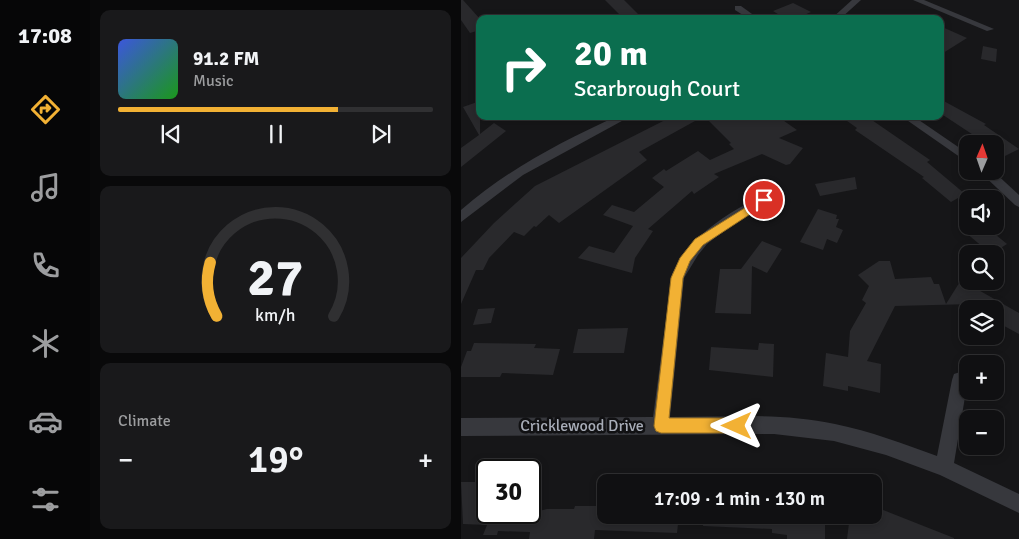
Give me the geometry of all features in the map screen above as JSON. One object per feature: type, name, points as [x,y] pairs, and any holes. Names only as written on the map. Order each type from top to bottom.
[{"type":"street","points":[[840,15],[857,0]]},
{"type":"street","points":[[917,0],[990,29]]},
{"type":"street","points":[[738,8],[749,15]]},
{"type":"street","points":[[461,217],[487,192],[533,161],[618,120]]},
{"type":"street","points":[[912,120],[959,152]]},
{"type":"street","points":[[995,180],[1019,202]]},
{"type":"street","points":[[661,426],[677,278],[686,258],[699,242],[764,200]]},
{"type":"street","points":[[944,468],[959,386]]},
{"type":"street","name":"Cricklewood Drive","points":[[461,427],[774,426],[834,432],[886,446],[944,468],[1019,504]]},
{"type":"building","points":[[461,0],[463,0],[476,15],[476,31],[470,33],[461,20]]},
{"type":"building","points":[[605,0],[624,0],[639,15],[620,15]]},
{"type":"building","points":[[793,3],[811,12],[804,15],[780,15],[773,11]]},
{"type":"building","points":[[944,28],[967,38],[944,52]]},
{"type":"building","points":[[983,46],[997,49],[996,62],[981,59]]},
{"type":"building","points":[[944,101],[986,124],[984,125],[999,135],[973,135],[944,116]]},
{"type":"building","points":[[476,102],[476,120],[480,120],[480,134],[494,123],[506,131],[461,167],[461,148],[479,135],[463,107]]},
{"type":"building","points":[[665,120],[697,120],[639,152],[647,160],[559,223],[549,215],[524,236],[514,232],[489,258],[483,270],[476,270],[461,304],[461,258],[494,223],[535,186]]},
{"type":"building","points":[[708,120],[783,120],[797,130],[779,138],[803,148],[790,164],[786,165],[762,154],[714,174],[719,177],[694,194],[692,191],[648,229],[653,231],[635,258],[632,273],[578,258],[589,246],[614,253],[633,226],[603,215],[612,205],[634,212],[664,187],[652,178],[664,169],[666,171],[698,151],[710,160],[734,149],[729,144],[731,143]]},
{"type":"building","points":[[846,120],[872,120],[930,160],[927,162],[960,190],[959,197],[951,202],[922,178],[924,177],[855,130],[857,128]]},
{"type":"building","points":[[1004,139],[1019,149],[1004,155]]},
{"type":"building","points":[[855,177],[857,189],[820,196],[815,184]]},
{"type":"building","points":[[818,209],[837,215],[836,219],[839,219],[836,227],[843,230],[837,243],[827,239],[823,250],[800,242]]},
{"type":"building","points":[[969,235],[996,235],[1007,244],[1004,246],[980,245]]},
{"type":"building","points":[[762,241],[782,249],[767,273],[752,266],[751,314],[715,313],[720,269],[741,269]]},
{"type":"building","points":[[879,261],[890,261],[895,279],[931,277],[934,284],[939,284],[946,304],[959,283],[959,290],[979,290],[996,300],[959,300],[959,304],[895,306],[867,361],[881,364],[880,393],[848,386],[848,391],[823,386],[826,353],[848,357],[850,331],[866,303],[862,300],[869,286],[858,275]]},
{"type":"building","points":[[1004,304],[1019,313],[1019,334],[1004,326]]},
{"type":"building","points":[[495,308],[491,323],[473,325],[478,309]]},
{"type":"building","points":[[628,328],[624,353],[573,353],[578,329]]},
{"type":"building","points":[[474,343],[536,344],[534,348],[560,349],[553,375],[502,373],[500,377],[461,377],[461,367],[467,351],[471,351]]},
{"type":"building","points":[[759,343],[774,344],[773,377],[709,370],[711,347],[758,350]]},
{"type":"building","points":[[461,482],[476,482],[476,524],[541,524],[541,510],[574,509],[575,506],[597,506],[597,524],[678,524],[677,533],[595,530],[594,539],[529,539],[530,532],[498,531],[497,535],[483,535],[487,525],[463,524]]},
{"type":"building","points":[[882,510],[954,538],[954,539],[847,539],[849,524],[882,524]]},
{"type":"building","points":[[703,524],[825,524],[825,539],[787,539],[787,535],[772,533],[772,529],[703,526]]},
{"type":"route","points":[[737,426],[661,426],[673,307],[677,278],[686,258],[699,242],[764,200]]}]
